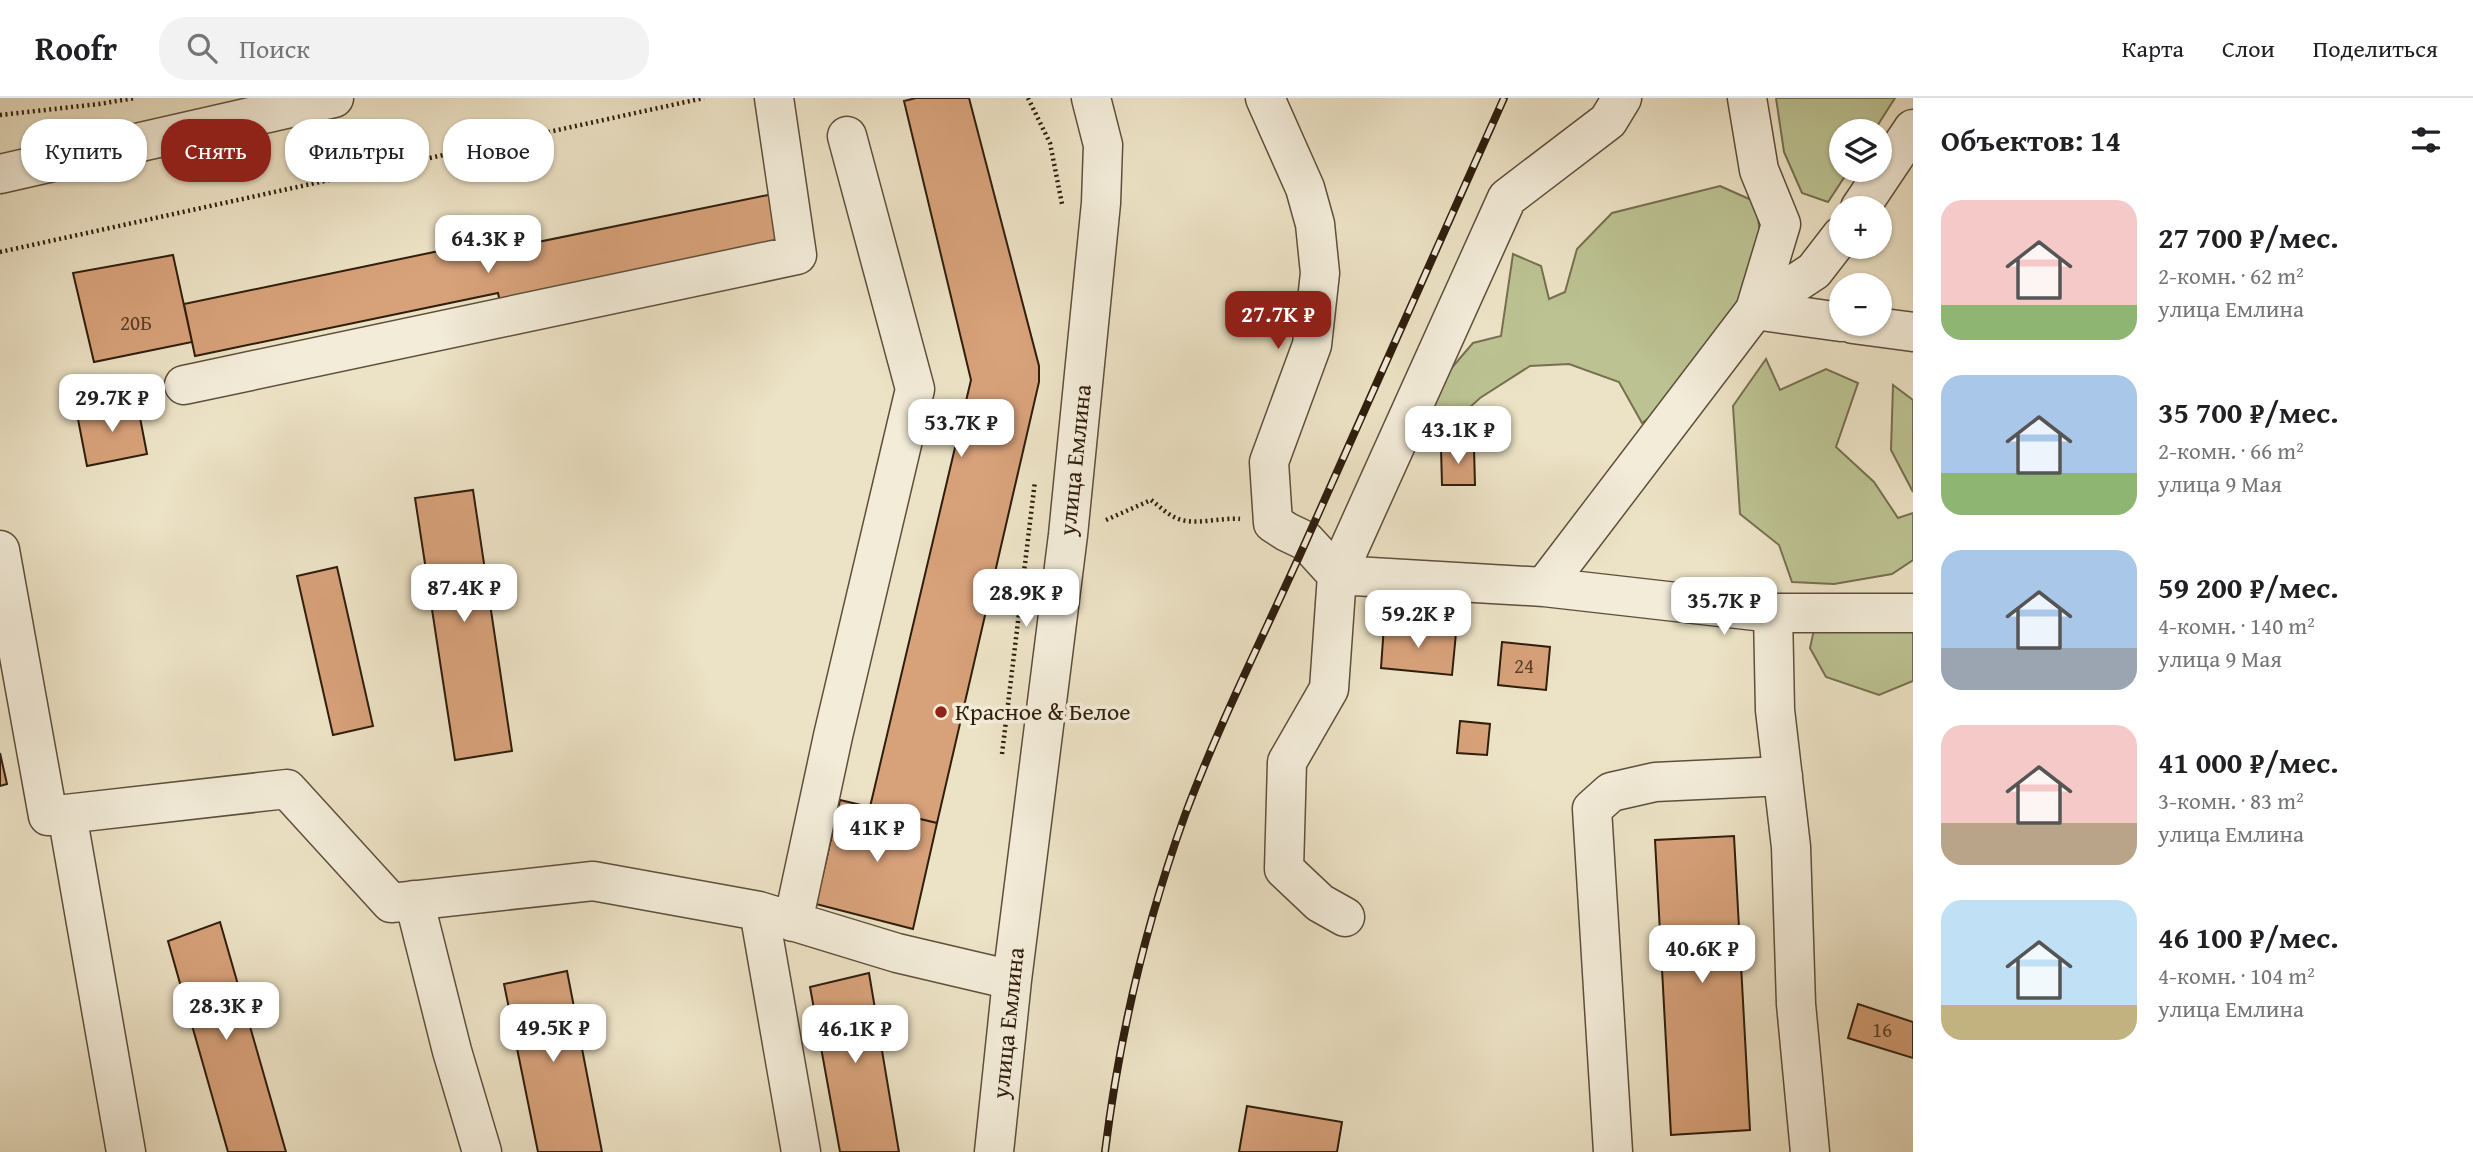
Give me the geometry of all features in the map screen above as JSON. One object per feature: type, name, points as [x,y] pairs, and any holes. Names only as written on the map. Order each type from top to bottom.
[{"type":"street","points":[[0,174],[334,98]]},
{"type":"street","points":[[184,385],[797,255],[774,98]]},
{"type":"street","points":[[1265,98],[1306,188],[1315,224],[1320,273],[1312,345],[1269,462],[1273,523],[1306,541],[1337,575],[1544,587],[1773,612],[1913,613]]},
{"type":"street","points":[[1345,917],[1320,903],[1284,869],[1287,762],[1329,689],[1337,575],[1507,198],[1608,121],[1622,98]]},
{"type":"street","points":[[1747,98],[1759,170],[1782,224],[1755,310]]},
{"type":"street","name":"улица Емлина","points":[[994,1152],[1012,980],[1068,535],[1101,203],[1103,145],[1092,100]]},
{"type":"street","points":[[1868,196],[1913,129]]},
{"type":"street","points":[[801,1152],[776,916],[833,736],[915,389],[847,136]]},
{"type":"street","points":[[1544,587],[1755,310],[1814,271],[1829,254]]},
{"type":"street","points":[[1755,310],[1829,320]]},
{"type":"street","points":[[1892,329],[1913,332]]},
{"type":"street","points":[[0,550],[48,816],[287,789],[391,903],[593,881],[776,916],[897,953],[1012,980]]},
{"type":"street","points":[[1773,612],[1775,710],[1791,847],[1796,1004],[1810,1152]]},
{"type":"street","points":[[1613,1152],[1592,809],[1611,792],[1655,782],[1783,776]]},
{"type":"street","points":[[67,814],[126,1152]]},
{"type":"street","points":[[414,900],[452,1051],[482,1152]]},
{"type":"path","points":[[0,115],[135,98]]},
{"type":"path","points":[[0,252],[704,98]]},
{"type":"path","points":[[1028,98],[1050,143],[1063,201]]},
{"type":"path","points":[[1105,520],[1151,500],[1175,518],[1189,521],[1225,518],[1273,523]]},
{"type":"green space","points":[[1776,98],[1895,98],[1882,119],[1829,119],[1829,182],[1841,182],[1832,196],[1829,196],[1828,202],[1802,193],[1784,152]]},
{"type":"green space","points":[[1720,186],[1756,202],[1761,241],[1746,304],[1660,410],[1642,423],[1619,382],[1569,364],[1530,366],[1480,398],[1444,431],[1424,423],[1442,379],[1473,343],[1501,336],[1513,254],[1541,266],[1549,299],[1565,292],[1577,249],[1612,213]]},
{"type":"green space","points":[[1766,359],[1780,390],[1826,369],[1858,383],[1836,447],[1874,482],[1898,518],[1913,513],[1913,560],[1892,574],[1834,584],[1792,582],[1779,545],[1740,514],[1733,406]]},
{"type":"green space","points":[[1893,385],[1913,400],[1913,492],[1891,450]]},
{"type":"green space","points":[[1815,625],[1913,628],[1913,681],[1879,695],[1826,677],[1810,648]]},
{"type":"building","points":[[916,98],[969,98],[1039,366],[1039,382],[937,823],[870,807],[971,380],[904,101]]},
{"type":"building","points":[[773,194],[784,249],[501,307],[498,293],[195,356],[184,304],[487,241],[489,252]]},
{"type":"building","points":[[173,255],[192,342],[94,362],[73,273]]},
{"type":"building","points":[[137,402],[147,454],[87,466],[77,414]]},
{"type":"building","points":[[1441,448],[1474,448],[1475,485],[1442,485]]},
{"type":"building","points":[[473,490],[512,751],[455,760],[415,498]]},
{"type":"building","points":[[337,567],[373,726],[333,735],[297,576]]},
{"type":"building","points":[[1384,625],[1456,633],[1452,675],[1381,668]]},
{"type":"building","points":[[1502,642],[1550,647],[1546,690],[1498,685]]},
{"type":"building","points":[[1460,721],[1490,724],[1487,755],[1457,753]]},
{"type":"building","points":[[0,753],[7,784],[0,786]]},
{"type":"building","points":[[840,800],[937,823],[913,929],[816,904]]},
{"type":"building","points":[[1734,836],[1750,1130],[1671,1135],[1655,840]]},
{"type":"building","points":[[220,922],[286,1152],[228,1152],[168,941]]},
{"type":"building","points":[[567,971],[602,1152],[538,1152],[504,984]]},
{"type":"building","points":[[869,973],[899,1152],[840,1152],[810,987]]},
{"type":"building","points":[[1858,1004],[1913,1022],[1913,1058],[1848,1038]]},
{"type":"building","points":[[1247,1106],[1342,1122],[1337,1152],[1239,1152]]},
{"type":"railway","points":[[1105,1152],[1118,1066],[1136,981],[1158,897],[1185,815],[1228,711],[1504,98]]},
{"type":"place","name":"Красное & Белое","points":[[941,712]]}]
